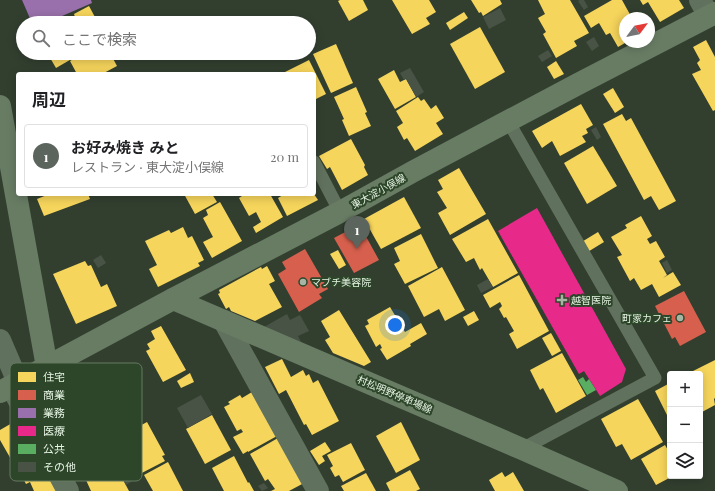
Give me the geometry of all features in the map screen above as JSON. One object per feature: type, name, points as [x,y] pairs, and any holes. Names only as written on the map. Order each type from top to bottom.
[{"type":"main road","name":"東大淀小俣線","points":[[54,363],[340,212],[708,10]]},
{"type":"main road","points":[[0,106],[16,195]]},
{"type":"main road","points":[[16,196],[46,363]]},
{"type":"main road","name":"村松明野停車場線","points":[[173,299],[617,491]]},
{"type":"street","points":[[224,321],[318,491]]},
{"type":"street","points":[[0,340],[10,387]]},
{"type":"street","points":[[62,481],[68,491]]},
{"type":"lane","points":[[508,121],[655,378],[522,449]]},
{"type":"lane","points":[[316,166],[340,212]]},
{"type":"building: 住宅","points":[[363,0],[368,10],[349,21],[338,1]]},
{"type":"building: 住宅","points":[[392,0],[429,0],[436,12],[426,18],[430,24],[412,34]]},
{"type":"building: 住宅","points":[[471,0],[500,0],[502,4],[483,16],[481,12],[479,13]]},
{"type":"building: 住宅","points":[[538,0],[570,0],[589,33],[574,41],[577,46],[556,58],[543,34],[546,32],[538,18],[545,14]]},
{"type":"building: 住宅","points":[[612,0],[622,0],[629,12],[619,12],[619,46],[610,33],[606,35],[599,23],[591,28],[584,16]]},
{"type":"building: 住宅","points":[[640,0],[679,0],[684,8],[660,22],[648,2],[643,5]]},
{"type":"building: 住宅","points":[[89,6],[94,16],[75,16],[74,14]]},
{"type":"building: 住宅","points":[[464,12],[468,18],[450,30],[446,23]]},
{"type":"building: 住宅","points":[[480,27],[505,72],[475,89],[450,44]]},
{"type":"building: 住宅","points":[[706,40],[715,57],[715,110],[713,111],[692,74],[701,70],[697,63],[700,60],[693,47]]},
{"type":"building: 住宅","points":[[336,44],[353,83],[331,93],[316,60],[316,53]]},
{"type":"building: 住宅","points":[[51,60],[70,60],[56,68]]},
{"type":"building: 住宅","points":[[114,60],[117,66],[106,72],[76,72],[70,61]]},
{"type":"building: 住宅","points":[[309,60],[315,72],[285,72]]},
{"type":"building: 住宅","points":[[556,61],[564,74],[554,79],[547,67]]},
{"type":"building: 住宅","points":[[394,70],[400,82],[406,79],[416,97],[395,109],[378,79]]},
{"type":"building: 住宅","points":[[316,74],[326,94],[316,99]]},
{"type":"building: 住宅","points":[[356,87],[367,112],[365,113],[371,126],[349,136],[342,120],[344,119],[334,97]]},
{"type":"building: 住宅","points":[[613,88],[624,107],[615,113],[603,94]]},
{"type":"building: 住宅","points":[[418,97],[421,101],[424,99],[431,109],[436,105],[444,118],[436,123],[443,134],[415,151],[407,138],[404,140],[397,127],[403,123],[396,111]]},
{"type":"building: 住宅","points":[[581,104],[593,125],[586,129],[588,133],[582,136],[586,142],[560,156],[552,141],[542,148],[532,131]]},
{"type":"building: 住宅","points":[[622,114],[626,121],[631,118],[676,201],[659,210],[651,196],[644,200],[603,124]]},
{"type":"building: 住宅","points":[[351,139],[365,165],[364,167],[368,175],[342,190],[330,167],[327,169],[319,156]]},
{"type":"building: 住宅","points":[[593,146],[617,186],[587,204],[564,163]]},
{"type":"building: 住宅","points":[[459,168],[486,214],[450,235],[438,213],[447,208],[437,192],[443,189],[438,180]]},
{"type":"building: 住宅","points":[[44,196],[89,196],[90,199],[44,216],[37,199]]},
{"type":"building: 住宅","points":[[185,196],[213,196],[217,202],[195,214]]},
{"type":"building: 住宅","points":[[242,196],[271,196],[283,217],[256,233],[253,227],[261,222],[256,212],[249,216],[239,198]]},
{"type":"building: 住宅","points":[[281,196],[315,196],[318,200],[287,216],[278,198]]},
{"type":"building: 住宅","points":[[404,197],[421,228],[381,249],[364,219]]},
{"type":"building: 住宅","points":[[220,202],[242,241],[212,258],[203,242],[213,237],[203,218],[208,215],[206,210]]},
{"type":"building: 住宅","points":[[641,216],[652,236],[647,239],[650,244],[656,241],[665,257],[659,261],[667,275],[663,278],[673,272],[681,285],[659,297],[652,284],[641,290],[634,278],[630,281],[617,257],[622,255],[611,237],[627,228],[625,225]]},
{"type":"building: 住宅","points":[[488,219],[518,273],[493,287],[482,268],[480,270],[474,258],[466,262],[452,239]]},
{"type":"building: 住宅","points":[[183,227],[188,238],[192,236],[204,260],[198,263],[200,266],[158,287],[149,269],[157,265],[145,241],[169,230],[171,233]]},
{"type":"building: 住宅","points":[[598,232],[604,242],[586,253],[580,243]]},
{"type":"building: 住宅","points":[[421,234],[438,268],[405,284],[394,264],[400,261],[394,248]]},
{"type":"building: 住宅","points":[[338,250],[346,265],[339,269],[330,254]]},
{"type":"building: 住宅","points":[[85,261],[88,266],[91,265],[101,287],[107,284],[117,306],[76,324],[53,274]]},
{"type":"building: 住宅","points":[[267,266],[275,281],[269,284],[282,307],[255,321],[231,311],[229,307],[226,309],[218,294],[220,293],[219,290],[261,267],[262,269]]},
{"type":"building: 住宅","points":[[442,267],[465,310],[445,321],[439,309],[424,317],[408,286]]},
{"type":"building: 住宅","points":[[519,275],[549,331],[517,349],[509,334],[514,331],[506,317],[504,318],[499,309],[502,306],[500,302],[490,308],[483,295]]},
{"type":"building: 住宅","points":[[390,307],[405,332],[421,323],[427,334],[410,344],[411,346],[387,360],[380,349],[382,348],[380,344],[376,347],[365,326],[369,324],[367,320]]},
{"type":"building: 住宅","points":[[339,310],[371,362],[364,366],[333,353],[325,340],[330,337],[321,321]]},
{"type":"building: 住宅","points":[[474,311],[479,320],[468,326],[463,317]]},
{"type":"building: 住宅","points":[[161,326],[186,370],[163,382],[146,351],[150,349],[147,344],[155,339],[151,331]]},
{"type":"building: 住宅","points":[[551,333],[561,351],[552,356],[542,338]]},
{"type":"building: 住宅","points":[[562,353],[586,396],[556,413],[543,388],[540,390],[530,370]]},
{"type":"building: 住宅","points":[[282,359],[291,377],[303,370],[306,376],[309,374],[313,383],[318,380],[339,421],[312,435],[306,424],[304,425],[286,390],[279,394],[265,367]]},
{"type":"building: 住宅","points":[[715,360],[715,405],[703,411],[703,371],[693,371]]},
{"type":"building: 住宅","points":[[190,373],[194,382],[181,388],[177,381]]},
{"type":"building: 住宅","points":[[667,385],[667,415],[655,391]]},
{"type":"building: 住宅","points":[[252,392],[277,436],[243,454],[233,437],[243,432],[241,429],[237,431],[224,407],[230,404],[228,402],[240,395],[242,398]]},
{"type":"building: 住宅","points":[[638,399],[663,442],[631,460],[622,444],[616,447],[601,419]]},
{"type":"building: 住宅","points":[[212,415],[231,450],[205,464],[186,429]]},
{"type":"building: 住宅","points":[[147,422],[165,455],[162,456],[165,461],[142,473],[142,425]]},
{"type":"building: 住宅","points":[[401,422],[420,460],[396,473],[376,436]]},
{"type":"building: 住宅","points":[[10,424],[10,458],[0,440],[0,430]]},
{"type":"building: 住宅","points":[[278,438],[304,483],[289,491],[271,491],[275,489],[268,479],[265,481],[250,454]]},
{"type":"building: 住宅","points":[[325,442],[331,451],[322,456],[325,461],[319,465],[310,451]]},
{"type":"building: 住宅","points":[[351,443],[365,470],[343,482],[339,475],[335,477],[330,468],[333,466],[327,455]]},
{"type":"building: 住宅","points":[[665,445],[667,449],[667,479],[656,485],[641,459]]},
{"type":"building: 住宅","points":[[234,456],[248,483],[249,482],[254,491],[224,491],[212,468]]},
{"type":"building: 住宅","points":[[168,462],[183,491],[153,491],[144,475]]},
{"type":"building: 住宅","points":[[410,470],[420,489],[416,491],[390,491],[386,483]]},
{"type":"building: 住宅","points":[[502,472],[505,477],[513,472],[524,491],[495,491],[489,480]]},
{"type":"building: 住宅","points":[[366,473],[376,491],[344,491],[341,486]]},
{"type":"building: 住宅","points":[[24,481],[53,481],[59,491],[34,491],[30,482],[26,484]]},
{"type":"building: 住宅","points":[[86,481],[124,481],[129,491],[91,491]]},
{"type":"building: 商業","points":[[358,222],[379,260],[354,273],[334,238],[349,230],[348,227]]},
{"type":"building: 商業","name":"マブチ美容院","points":[[305,249],[328,289],[319,294],[322,298],[299,312],[278,274],[286,269],[282,262]]},
{"type":"building: 商業","name":"町家カフェ","points":[[684,291],[706,332],[680,346],[675,337],[672,339],[655,306]]},
{"type":"building: 業務","points":[[22,0],[91,0],[92,3],[62,16],[29,16]]},
{"type":"building: 医療","name":"越智医院","points":[[537,208],[626,369],[622,382],[600,396],[584,371],[579,374],[498,231]]},
{"type":"building: 公共","points":[[583,377],[586,382],[589,379],[596,390],[587,395],[578,380]]},
{"type":"building: その他","points":[[584,0],[588,7],[584,10],[578,1]]},
{"type":"building: その他","points":[[500,8],[506,20],[489,29],[483,17]]},
{"type":"building: その他","points":[[594,37],[599,46],[592,51],[586,42]]},
{"type":"building: その他","points":[[548,50],[552,56],[542,62],[538,56]]},
{"type":"building: その他","points":[[410,68],[424,92],[416,97],[406,79],[404,80],[400,73]]},
{"type":"building: その他","points":[[596,127],[601,137],[597,140],[591,130]]},
{"type":"building: その他","points":[[101,255],[106,263],[98,268],[93,260]]},
{"type":"building: その他","points":[[667,260],[672,270],[667,273],[662,263]]},
{"type":"building: その他","points":[[488,279],[493,287],[481,293],[477,285]]},
{"type":"building: その他","points":[[287,314],[290,320],[300,315],[309,331],[298,336],[301,342],[264,327]]},
{"type":"building: その他","points":[[201,395],[212,414],[188,428],[177,408]]},
{"type":"building: その他","points":[[124,481],[132,481],[126,485]]},
{"type":"building: その他","points":[[264,483],[268,488],[262,491],[258,486]]},
{"type":"place","name":"お好み焼き みと","points":[[357,249]]},
{"type":"place","name":"マブチ美容院","points":[[303,282]]},
{"type":"place","name":"越智医院","points":[[562,300]]},
{"type":"place","name":"町家カフェ","points":[[680,318]]}]
